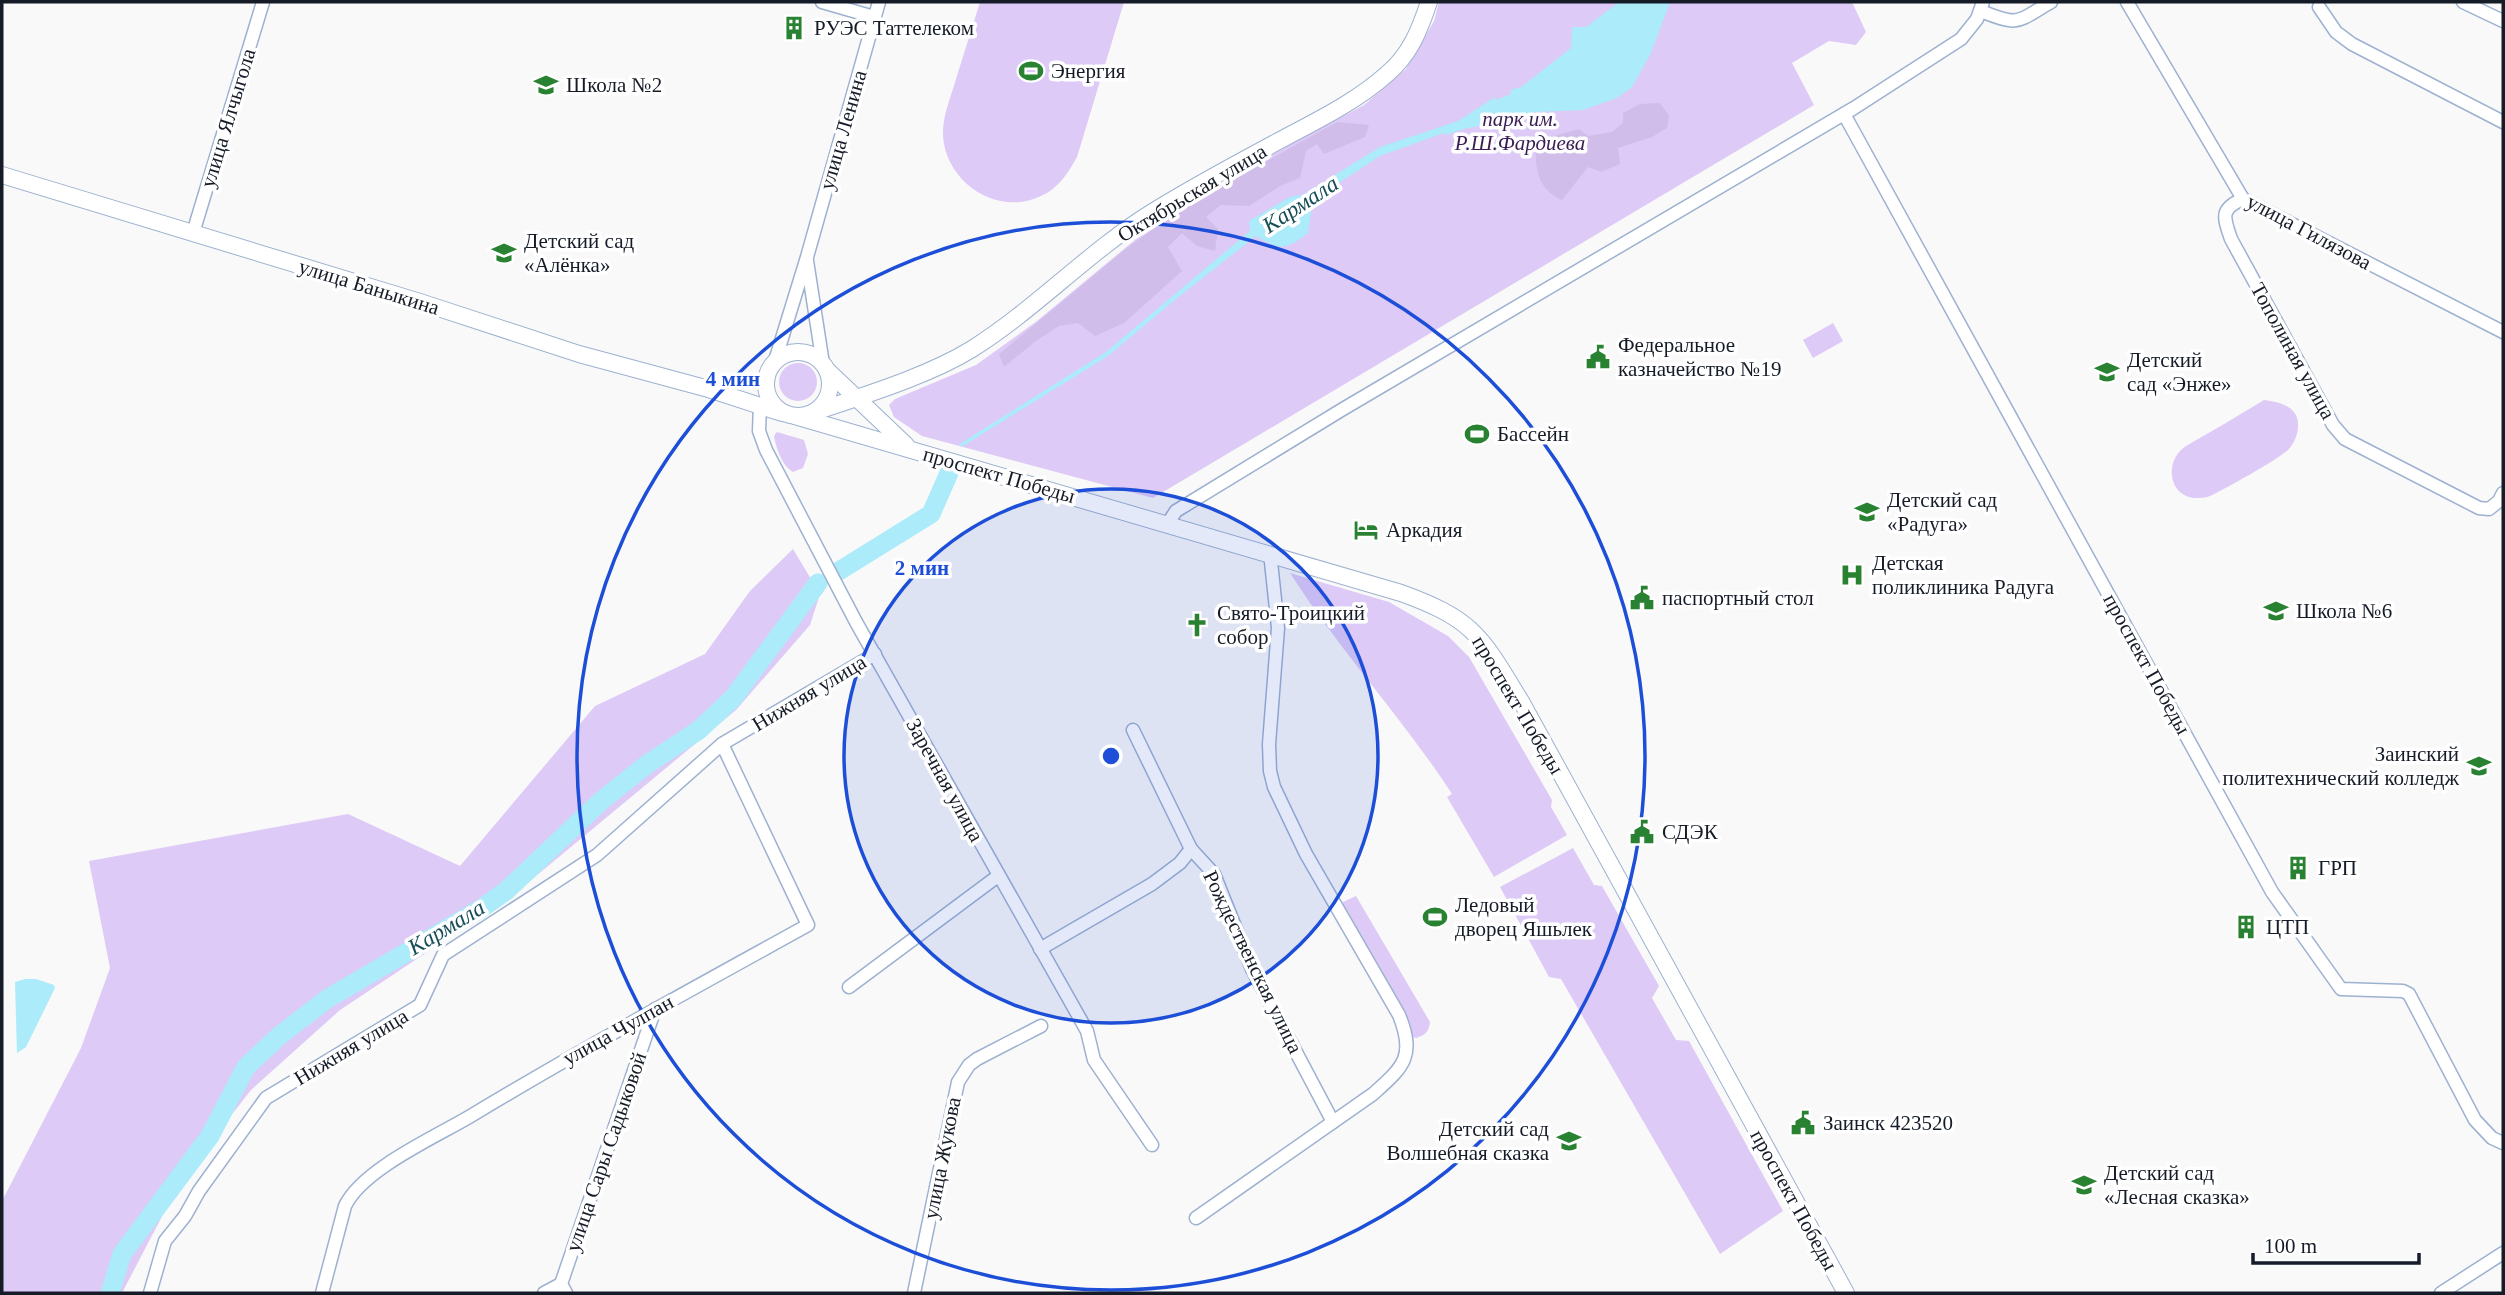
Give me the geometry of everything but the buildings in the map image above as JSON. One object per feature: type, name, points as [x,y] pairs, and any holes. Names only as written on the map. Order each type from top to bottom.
[{"type":"main road","name":"Октябрьская улица","points":[[815,412],[927,371],[971,349],[1005,327],[1092,256],[1152,212],[1356,97],[1389,73],[1403,58],[1418,33],[1429,2]]},
{"type":"main road","name":"улица Баныкина","points":[[2,175],[420,302],[579,354],[760,405]]},
{"type":"main road","points":[[825,367],[830,390],[825,402],[815,412],[789,415],[772,404],[765,385],[767,372],[775,360],[786,354],[800,352],[813,355],[910,449]]},
{"type":"main road","points":[[737,397],[765,385]]},
{"type":"main road","name":"проспект Победы","points":[[760,405],[1168,523],[1428,603],[1472,628],[1482,639],[1522,703],[1846,1293]]},
{"type":"street","name":"улица Ялчыгола","points":[[194,233],[262,2]]},
{"type":"street","points":[[822,2],[874,18]]},
{"type":"street","name":"улица Ленина","points":[[775,360],[879,2]]},
{"type":"street","points":[[1168,523],[1177,511],[1343,409],[1844,114],[1954,45],[1967,33],[1982,6],[2006,22],[2017,22],[2051,2]]},
{"type":"street","name":"улица Гилязова","points":[[2127,2],[2243,199],[2503,332]]},
{"type":"street","points":[[2463,2],[2503,21]]},
{"type":"street","points":[[2319,7],[2336,32],[2352,44],[2503,122]]},
{"type":"street","name":"проспект Победы","points":[[1844,114],[2272,891],[2340,989],[2403,991],[2409,994],[2475,1120],[2492,1138],[2503,1143]]},
{"type":"street","name":"Тополиная улица","points":[[2243,199],[2230,205],[2226,211],[2225,222],[2231,239],[2333,425],[2345,439],[2479,508],[2489,509],[2499,502],[2503,493]]},
{"type":"street","points":[[807,257],[825,367]]},
{"type":"street","name":"Заречная улица","points":[[760,405],[759,431],[766,450],[838,589],[1087,1031],[1094,1059],[1152,1145]]},
{"type":"street","points":[[1196,1218],[1373,1094],[1402,1066],[1407,1053],[1407,1039],[1399,1015],[1306,854],[1270,771],[1269,744],[1278,628],[1272,555]]},
{"type":"street","name":"Нижняя улица","points":[[150,1293],[165,1241],[186,1216],[200,1191],[266,1098],[420,1005],[443,954],[597,855],[722,744],[875,654]]},
{"type":"street","name":"Рождественская улица","points":[[1133,730],[1191,849],[1214,874],[1252,969],[1333,1122]]},
{"type":"street","name":"улица Чулпан","points":[[322,1293],[341,1217],[350,1196],[361,1183],[543,1072],[808,925],[722,744]]},
{"type":"street","points":[[1040,949],[1152,884],[1180,863],[1191,849]]},
{"type":"street","points":[[849,987],[998,876]]},
{"type":"street","name":"улица Сары Садыковой","points":[[564,1289],[655,1009]]},
{"type":"street","name":"улица Жукова","points":[[915,1293],[958,1082],[969,1065],[977,1059],[1041,1026]]},
{"type":"street","points":[[2441,1293],[2503,1253]]},
{"type":"street","points":[[544,1293],[564,1289]]},
{"type":"green space","name":"Энергия","points":[[980,2],[1124,2],[1077,157],[1053,189],[1025,201],[992,199],[977,192],[964,181],[946,153],[943,136],[945,114]]},
{"type":"green space","name":"парк им. Р.Ш.Фардиева","points":[[1439,2],[1852,2],[1866,32],[1856,45],[1829,41],[1792,63],[1814,105],[1153,498],[922,436],[894,417],[889,405],[895,399],[976,365],[1037,321],[1159,220],[1227,179],[1364,105],[1406,69],[1434,21]]},
{"type":"green space","points":[[1833,323],[1843,341],[1813,358],[1803,340]]},
{"type":"green space","points":[[798,363],[811,369],[817,382],[811,395],[798,401],[785,395],[779,382],[785,369]]},
{"type":"green space","points":[[2264,400],[2287,406],[2295,414],[2297,432],[2288,450],[2210,496],[2194,498],[2178,490],[2174,484],[2172,467],[2179,452]]},
{"type":"green space","points":[[777,432],[804,440],[808,454],[803,468],[793,472],[786,466],[775,441]]},
{"type":"green space","points":[[793,549],[820,594],[810,625],[736,710],[513,895],[340,1010],[251,1090],[182,1178],[122,1293],[2,1293],[2,1201],[81,1048],[110,968],[89,861],[348,814],[460,866],[595,706],[705,654],[750,591]]},
{"type":"green space","points":[[1290,573],[1389,602],[1448,636],[1469,657],[1552,800],[1551,807],[1567,835],[1494,877],[1447,797],[1452,794]]},
{"type":"green space","points":[[1573,848],[1594,885],[1602,886],[1659,986],[1652,998],[1676,1040],[1689,1041],[1783,1211],[1720,1254],[1561,979],[1549,977],[1500,887]]},
{"type":"green space","points":[[1356,896],[1430,1022],[1428,1031],[1422,1036],[1410,1036],[1340,906]]},
{"type":"shaded area","points":[[1660,103],[1669,116],[1667,128],[1652,137],[1618,148],[1620,164],[1601,172],[1588,167],[1562,200],[1547,190],[1537,168],[1536,141],[1579,129],[1588,136],[1612,132],[1623,123],[1623,113],[1640,104]]},
{"type":"shaded area","points":[[1337,122],[1369,125],[1365,137],[1324,154],[1317,144],[1306,151],[1300,178],[1280,186],[1249,206],[1221,205],[1206,217],[1218,229],[1215,251],[1197,246],[1182,233],[1168,247],[1182,271],[1124,323],[1095,336],[1078,323],[1059,326],[1004,367],[999,354],[1128,247],[1186,206]]},
{"type":"water","points":[[1619,2],[1670,2],[1651,53],[1632,87],[1617,98],[1583,110],[1535,112],[1519,119],[1517,114],[1504,119],[1504,122],[1468,128],[1448,135],[1444,133],[1380,156],[1313,200],[1308,233],[1300,239],[1288,245],[1277,246],[1256,236],[1108,356],[963,446],[958,445],[1106,352],[1250,231],[1249,221],[1290,197],[1304,194],[1380,147],[1458,121],[1495,97],[1496,100],[1511,94],[1510,90],[1521,87],[1571,48],[1572,27],[1586,27]]},
{"type":"water","points":[[36,979],[54,985],[55,988],[26,1047],[17,1053],[15,982]]},
{"type":"waterway","name":"Кармала","points":[[839,571],[931,514],[949,473]]},
{"type":"waterway","name":"Кармала","points":[[110,1293],[122,1254],[210,1136],[246,1067],[279,1036],[327,999],[482,908],[506,891],[601,801],[646,765],[699,730],[733,698],[818,583]]},
{"type":"place","name":"РУЭС Таттелеком","points":[[794,28]]},
{"type":"place","name":"Энергия","points":[[1031,71]]},
{"type":"place","name":"Школа №2","points":[[546,85]]},
{"type":"place","name":"Детский сад «Алёнка»","points":[[504,253]]},
{"type":"place","name":"Федеральное казначейство №19","points":[[1598,357]]},
{"type":"place","name":"Детский сад «Энже»","points":[[2107,372]]},
{"type":"place","name":"Бассейн","points":[[1477,434]]},
{"type":"place","name":"Детский сад «Радуга»","points":[[1867,512]]},
{"type":"place","name":"Аркадия","points":[[1366,530]]},
{"type":"place","name":"Детская поликлиника Радуга","points":[[1852,575]]},
{"type":"place","name":"паспортный стол","points":[[1642,598]]},
{"type":"place","name":"Школа №6","points":[[2276,611]]},
{"type":"place","name":"Свято-Троицкий собор","points":[[1197,625]]},
{"type":"place","name":"Заинский политехнический колледж","points":[[2479,766]]},
{"type":"place","name":"СДЭК","points":[[1642,832]]},
{"type":"place","name":"ГРП","points":[[2298,868]]},
{"type":"place","name":"Ледовый дворец Яшьлек","points":[[1435,917]]},
{"type":"place","name":"ЦТП","points":[[2246,927]]},
{"type":"place","name":"Заинск 423520","points":[[1803,1123]]},
{"type":"place","name":"Детский сад Волшебная сказка","points":[[1569,1141]]},
{"type":"place","name":"Детский сад «Лесная сказка»","points":[[2084,1185]]}]
